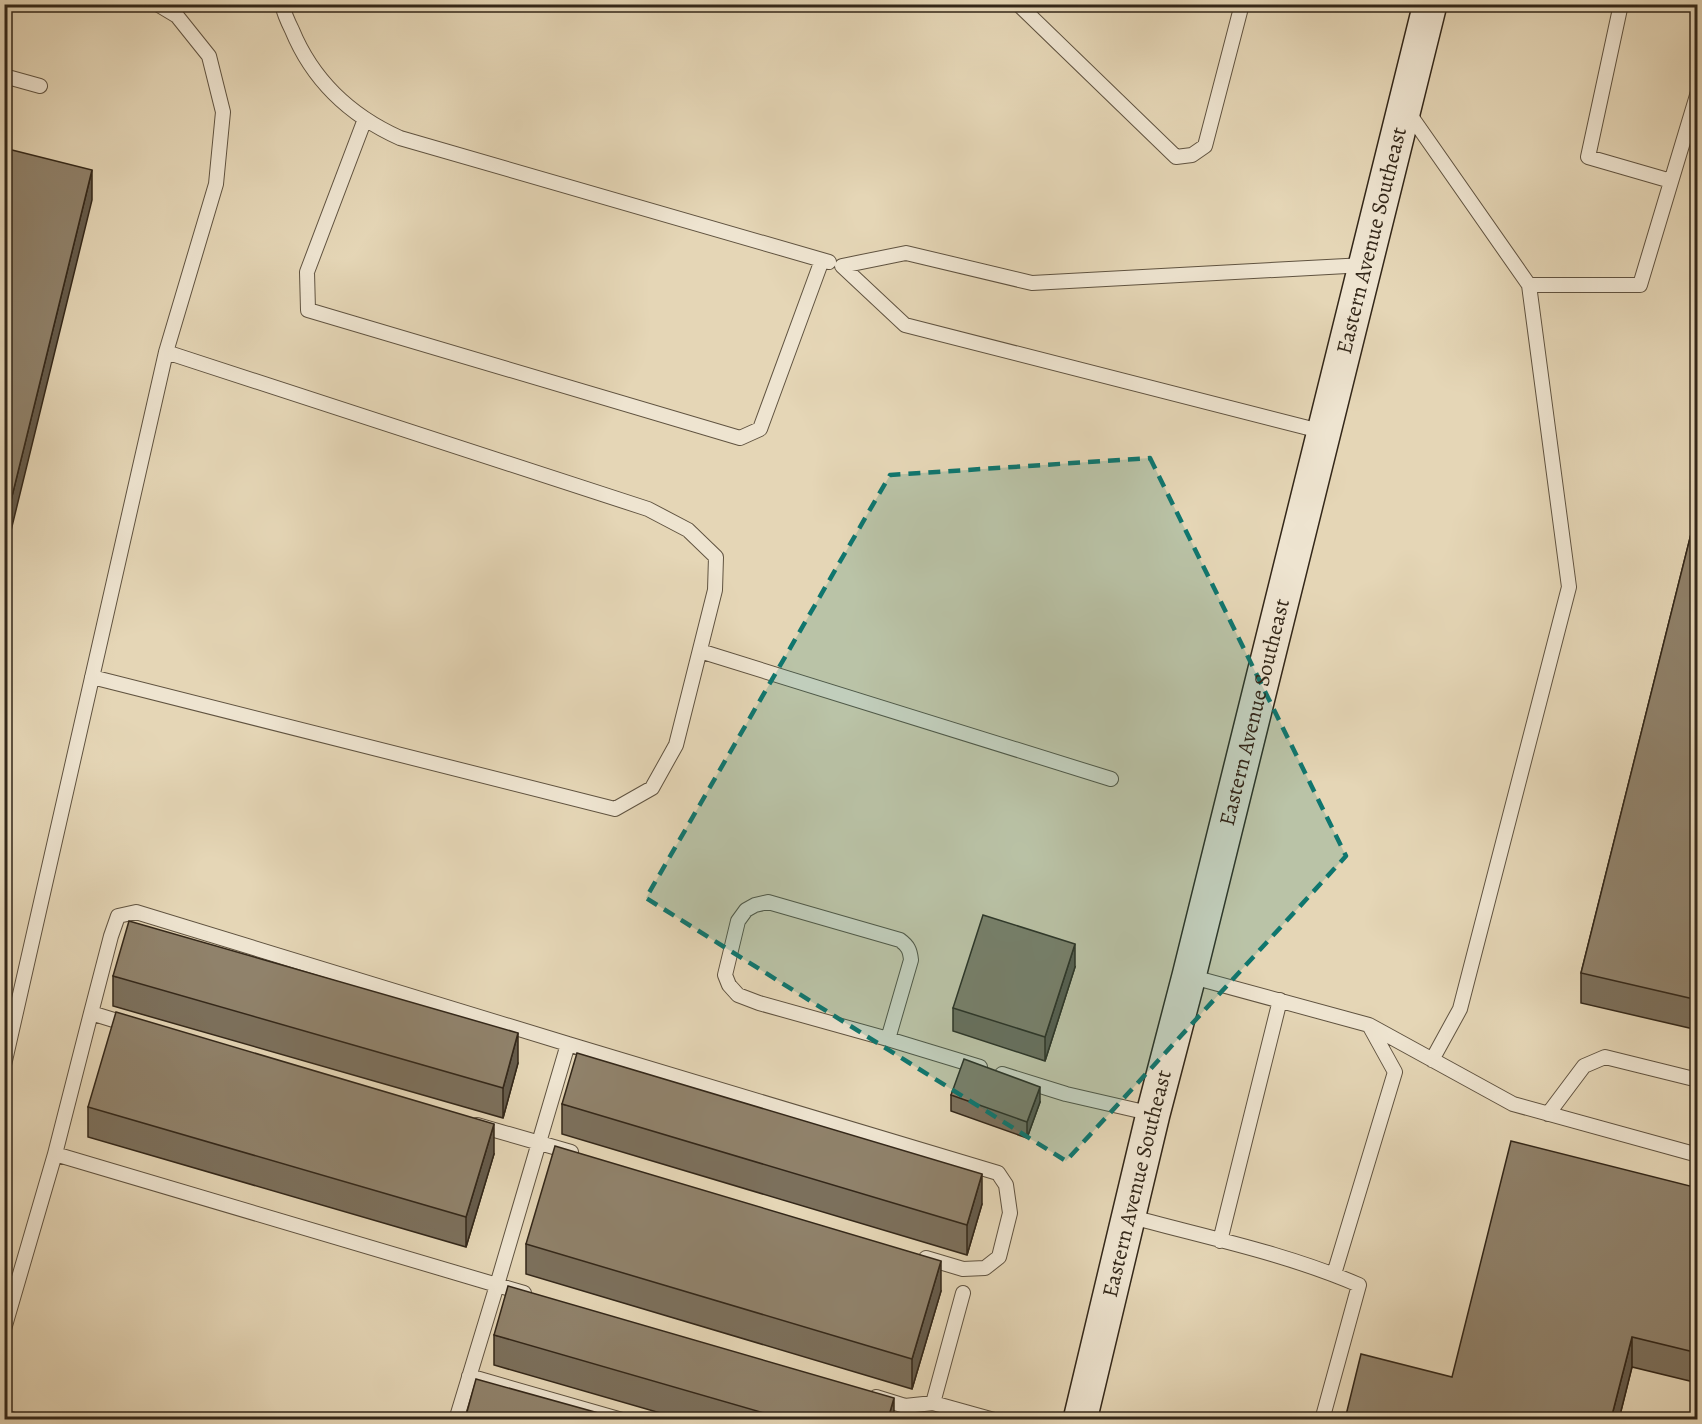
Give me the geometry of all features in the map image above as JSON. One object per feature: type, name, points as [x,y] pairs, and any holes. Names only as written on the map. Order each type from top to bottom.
[{"type":"main road","name":"Eastern Avenue Southeast","points":[[1080,1419],[1153,1114],[1190,976],[1430,4]]},
{"type":"lane","points":[[4,1065],[166,352],[216,184],[222,112],[209,56],[177,16],[157,4]]},
{"type":"lane","points":[[282,4],[302,54],[336,96],[372,126],[400,138],[842,266],[905,325],[1324,432]]},
{"type":"lane","points":[[1018,4],[1176,157],[1192,155],[1206,146],[1242,4]]},
{"type":"lane","points":[[1621,4],[1588,157],[1671,181]]},
{"type":"lane","points":[[4,76],[40,86]]},
{"type":"lane","points":[[1529,285],[1640,285],[1698,92]]},
{"type":"lane","points":[[1405,108],[1529,285],[1569,587],[1460,1009],[1432,1060]]},
{"type":"lane","points":[[365,119],[307,272],[308,310],[740,438],[760,429],[822,260]]},
{"type":"lane","points":[[842,266],[906,253],[1032,283],[1365,265]]},
{"type":"lane","points":[[92,677],[615,809],[652,788],[676,745],[715,590],[716,557],[688,530],[648,509],[166,352]]},
{"type":"lane","points":[[700,651],[1111,779]]},
{"type":"lane","points":[[888,1039],[911,960],[906,944],[900,940],[768,902],[746,910],[738,921],[725,975],[729,985],[738,994],[759,1003],[888,1039],[1066,1094],[1153,1114]]},
{"type":"lane","points":[[4,1329],[55,1154],[111,936],[118,916],[136,912],[998,1173],[1006,1185],[1010,1213],[999,1257],[985,1268],[963,1269],[917,1256]]},
{"type":"lane","points":[[1190,976],[1368,1025],[1513,1104],[1698,1155]]},
{"type":"lane","points":[[1220,1241],[1280,1000]]},
{"type":"lane","points":[[91,1013],[148,1030]]},
{"type":"lane","points":[[1334,1274],[1395,1072],[1368,1025]]},
{"type":"lane","points":[[456,1419],[568,1044]]},
{"type":"lane","points":[[1548,1114],[1584,1066],[1605,1057],[1698,1080]]},
{"type":"lane","points":[[458,1120],[585,1156]]},
{"type":"lane","points":[[55,1154],[542,1298]]},
{"type":"lane","points":[[1128,1216],[1334,1274],[1359,1285],[1322,1419]]},
{"type":"lane","points":[[933,1403],[963,1293]]},
{"type":"lane","points":[[469,1376],[622,1419]]},
{"type":"lane","points":[[860,1393],[905,1406],[933,1403],[994,1419]]},
{"type":"lane","points":[[4,1417],[14,1419]]},
{"type":"highlighted area","points":[[1150,458],[1346,856],[1066,1161],[646,898],[890,475]]},
{"type":"building","points":[[4,148],[92,170],[4,529]]},
{"type":"building","points":[[1698,506],[1698,1000],[1581,973]]},
{"type":"building","points":[[983,915],[1075,944],[1045,1037],[953,1008]]},
{"type":"building","points":[[129,921],[518,1033],[503,1088],[113,976]]},
{"type":"building","points":[[116,1012],[494,1124],[466,1217],[88,1107]]},
{"type":"building","points":[[577,1053],[982,1174],[967,1225],[562,1104]]},
{"type":"building","points":[[964,1059],[1040,1087],[1027,1122],[951,1095]]},
{"type":"building","points":[[1511,1141],[1698,1188],[1698,1353],[1632,1337],[1611,1419],[1345,1419],[1361,1354],[1452,1377]]},
{"type":"building","points":[[555,1146],[941,1261],[912,1359],[526,1244]]},
{"type":"building","points":[[508,1286],[894,1398],[888,1419],[785,1419],[494,1335]]},
{"type":"building","points":[[476,1379],[620,1419],[465,1419]]}]
